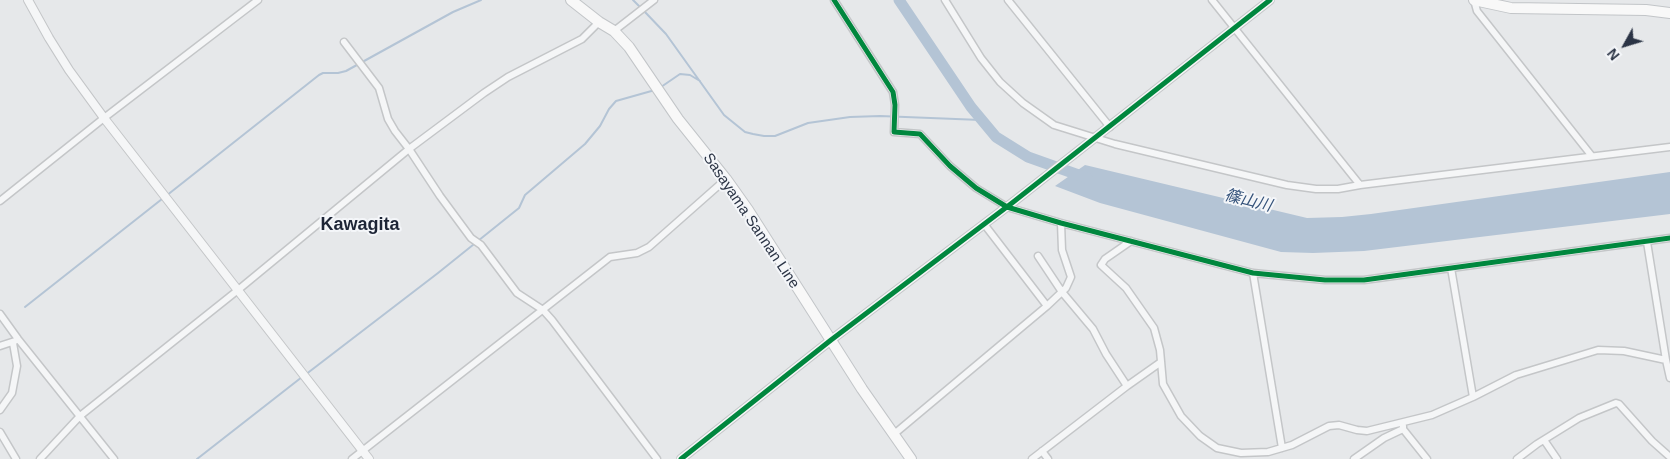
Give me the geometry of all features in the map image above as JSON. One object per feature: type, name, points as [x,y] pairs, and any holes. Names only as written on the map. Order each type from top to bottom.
[{"type":"main road","name":"Sasayama Sannan Line","points":[[572,0],[599,22],[614,31],[629,46],[678,119],[748,210],[893,435],[911,459]]},
{"type":"main road","points":[[1474,0],[1511,8],[1653,10],[1670,13]]},
{"type":"street","points":[[28,0],[48,38],[104,118],[369,459]]},
{"type":"street","points":[[0,201],[104,118],[258,0]]},
{"type":"street","points":[[614,31],[654,0]]},
{"type":"street","points":[[834,0],[893,92],[895,105],[894,132],[920,134],[950,166],[976,188],[1010,205],[1061,223],[1253,272],[1325,280],[1364,280],[1670,238]]},
{"type":"street","points":[[945,0],[981,58],[1006,87],[1023,103],[1054,125],[1094,139],[1287,185],[1316,189],[1338,188],[1591,155],[1670,147]]},
{"type":"street","points":[[1008,0],[1110,127]]},
{"type":"street","points":[[1212,0],[1360,185]]},
{"type":"street","points":[[681,459],[831,340],[1010,205],[1270,0]]},
{"type":"street","points":[[1474,0],[1477,12],[1591,155]]},
{"type":"street","points":[[40,459],[80,416],[238,290],[409,149],[500,83],[582,39],[599,22]]},
{"type":"street","points":[[344,42],[379,88],[388,119],[395,131],[470,238],[481,245],[517,293],[543,310],[657,459]]},
{"type":"street","points":[[352,459],[610,257],[637,253],[649,247],[726,179]]},
{"type":"street","points":[[893,435],[1066,288],[1071,277],[1062,250],[1061,223]]},
{"type":"street","points":[[984,224],[1047,306]]},
{"type":"street","points":[[1132,241],[1105,259],[1101,265],[1126,288],[1154,328],[1160,350],[1163,384],[1181,416],[1217,448],[1241,453],[1268,452],[1292,445],[1329,426],[1339,424],[1356,430],[1367,431],[1403,426]]},
{"type":"street","points":[[1647,242],[1670,378]]},
{"type":"street","points":[[1038,256],[1062,292],[1093,329],[1106,354],[1127,386]]},
{"type":"street","points":[[1451,268],[1473,397]]},
{"type":"street","points":[[1253,272],[1282,448]]},
{"type":"street","points":[[0,314],[15,341],[80,416],[114,459]]},
{"type":"street","points":[[0,346],[15,341]]},
{"type":"street","points":[[0,410],[12,392],[17,366],[15,341]]},
{"type":"street","points":[[1354,459],[1403,426],[1473,397],[1516,375],[1598,350],[1645,354],[1666,360]]},
{"type":"street","points":[[1032,459],[1161,362]]},
{"type":"street","points":[[1517,459],[1579,418],[1616,403],[1670,457]]},
{"type":"street","points":[[1403,426],[1427,459]]},
{"type":"street","points":[[0,432],[16,459]]},
{"type":"street","points":[[1544,440],[1557,459]]},
{"type":"street","points":[[1042,452],[1048,459]]},
{"type":"water","points":[[1085,165],[1307,218],[1371,214],[1670,172],[1670,214],[1364,251],[1281,252],[1100,203],[1055,186]]},
{"type":"waterway","points":[[166,196],[319,75],[346,71],[453,12],[481,0]]},
{"type":"waterway","points":[[633,0],[641,8]]},
{"type":"waterway","name":"篠山川","points":[[899,0],[971,107],[996,137],[1028,157],[1087,178]]},
{"type":"waterway","points":[[644,11],[666,34],[724,115],[745,132],[775,136],[808,123],[850,117],[880,116],[981,120]]},
{"type":"waterway","points":[[661,87],[680,74],[690,75],[700,81]]},
{"type":"waterway","points":[[305,375],[519,208],[525,195],[585,144],[600,126],[609,109],[616,101],[655,90]]},
{"type":"waterway","points":[[25,307],[162,199]]},
{"type":"waterway","points":[[197,459],[302,377]]},
{"type":"cycle path","points":[[834,0],[893,92],[895,105],[894,132],[920,134],[950,166],[976,188],[1007,207],[1061,223],[1253,273],[1325,280],[1364,280],[1670,238]]},
{"type":"cycle path","points":[[681,459],[831,340],[1012,203],[1270,0]]},
{"type":"district","name":"Kawagita","points":[[360,225]]}]
